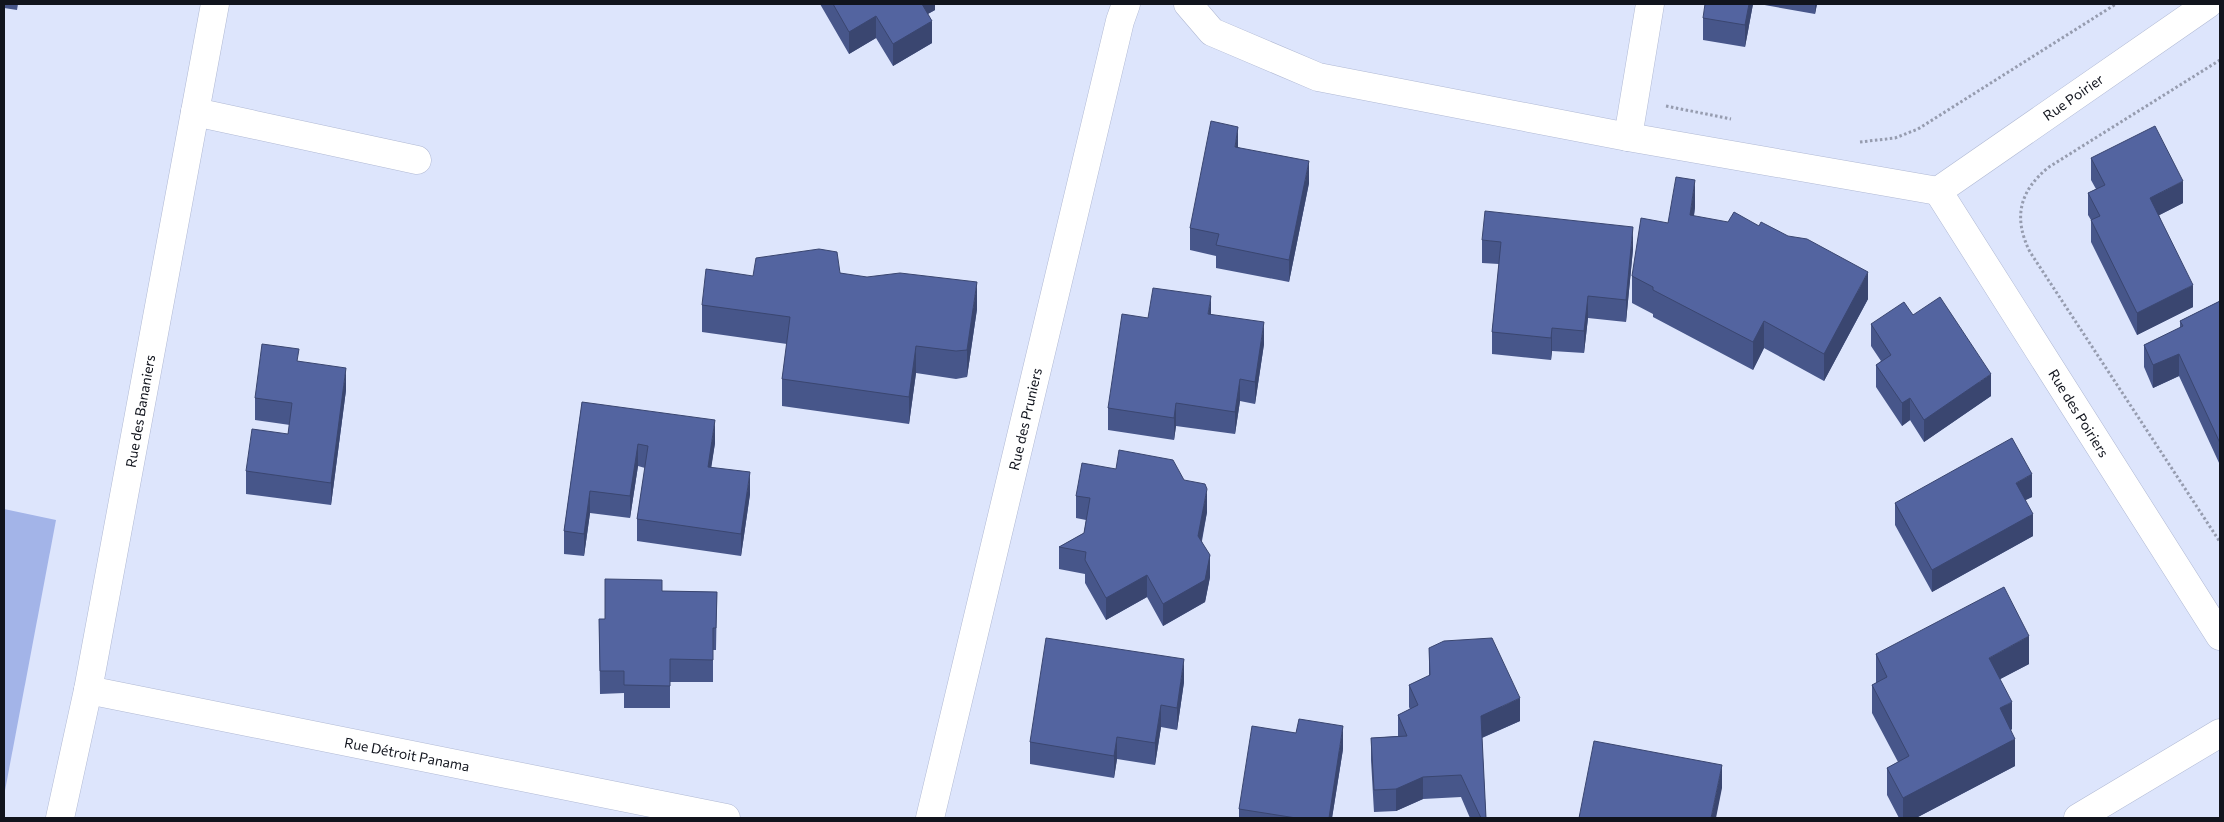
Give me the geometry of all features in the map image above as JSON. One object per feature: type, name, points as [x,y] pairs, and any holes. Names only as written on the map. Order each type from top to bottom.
[{"type":"street","name":"Rue des Bananiers","points":[[60,818],[88,690],[215,4]]},
{"type":"street","points":[[1188,4],[1212,32],[1318,77],[1628,137],[1938,191]]},
{"type":"street","points":[[1628,137],[1636,101],[1650,4]]},
{"type":"street","name":"Rue Poirier","points":[[1938,191],[2208,4]]},
{"type":"street","name":"Rue des Pruniers","points":[[930,818],[1123,12]]},
{"type":"street","points":[[195,112],[417,160]]},
{"type":"street","name":"Rue des Poiriers","points":[[1938,191],[2220,636]]},
{"type":"street","name":"Rue Détroit Panama","points":[[88,690],[726,818]]},
{"type":"street","points":[[2078,818],[2220,733]]},
{"type":"path","points":[[1855,142],[1875,142],[1894,138],[1918,129],[2116,4]]},
{"type":"path","points":[[2220,60],[2049,167],[2036,178],[2026,192],[2021,208],[2020,224],[2023,238],[2030,252],[2220,542]]},
{"type":"path","points":[[1636,101],[1741,121]]},
{"type":"shaded area","points":[[4,509],[56,520],[4,796]]},
{"type":"building","points":[[833,4],[922,4],[932,21],[893,44],[876,16],[849,32]]},
{"type":"building","points":[[1705,4],[1749,4],[1745,25],[1703,18]]},
{"type":"building","points":[[1211,121],[1238,127],[1235,147],[1309,161],[1289,260],[1216,245],[1219,234],[1190,228]]},
{"type":"building","points":[[2155,126],[2183,181],[2150,198],[2193,285],[2137,313],[2091,220],[2100,216],[2088,193],[2105,185],[2091,158]]},
{"type":"building","points":[[1676,177],[1695,180],[1690,215],[1728,222],[1734,212],[1759,226],[1761,222],[1788,236],[1807,239],[1868,272],[1824,354],[1764,321],[1753,342],[1653,290],[1653,287],[1632,276],[1641,218],[1668,223]]},
{"type":"building","points":[[1485,211],[1633,227],[1626,300],[1588,296],[1584,331],[1552,328],[1551,338],[1492,332],[1501,242],[1482,240]]},
{"type":"building","points":[[819,249],[837,252],[840,273],[867,277],[900,273],[977,282],[967,350],[956,351],[916,346],[909,397],[782,379],[790,317],[702,305],[706,269],[753,276],[756,258]]},
{"type":"building","points":[[1153,288],[1211,296],[1208,314],[1264,322],[1255,382],[1240,379],[1235,412],[1176,403],[1174,418],[1108,408],[1122,314],[1148,318]]},
{"type":"building","points":[[1940,297],[1991,374],[1924,420],[1910,398],[1902,403],[1876,365],[1891,355],[1871,324],[1904,302],[1913,315]]},
{"type":"building","points":[[2220,301],[2220,443],[2179,354],[2153,365],[2144,345],[2183,326],[2180,321]]},
{"type":"building","points":[[262,344],[299,349],[297,361],[346,368],[331,483],[246,471],[252,429],[288,434],[292,403],[255,398]]},
{"type":"building","points":[[582,402],[715,420],[708,467],[750,472],[741,534],[637,519],[648,446],[638,444],[630,496],[590,491],[584,534],[564,531]]},
{"type":"building","points":[[2012,438],[2032,474],[2016,483],[2033,514],[1932,570],[1895,503]]},
{"type":"building","points":[[1119,450],[1173,460],[1184,480],[1205,484],[1207,489],[1198,536],[1210,555],[1205,580],[1163,604],[1147,575],[1106,598],[1085,560],[1086,552],[1059,547],[1084,533],[1090,498],[1076,496],[1082,463],[1116,469]]},
{"type":"building","points":[[605,579],[662,580],[662,591],[717,592],[716,628],[713,628],[713,660],[670,659],[670,686],[624,685],[624,671],[600,671],[599,619],[605,619]]},
{"type":"building","points":[[2004,587],[2029,636],[1989,658],[2012,702],[2000,708],[2015,739],[1903,798],[1887,768],[1909,756],[1872,685],[1887,677],[1876,654]]},
{"type":"building","points":[[1046,638],[1184,659],[1177,708],[1161,705],[1155,743],[1117,737],[1114,756],[1030,742]]},
{"type":"building","points":[[1492,638],[1520,698],[1481,716],[1486,818],[1481,818],[1461,775],[1423,777],[1396,789],[1374,790],[1371,738],[1407,736],[1398,715],[1418,705],[1409,685],[1430,675],[1429,648],[1444,641]]},
{"type":"building","points":[[1299,719],[1343,726],[1329,818],[1296,818],[1239,809],[1252,726],[1296,733]]},
{"type":"building","points":[[1594,741],[1722,765],[1711,818],[1579,818]]}]
